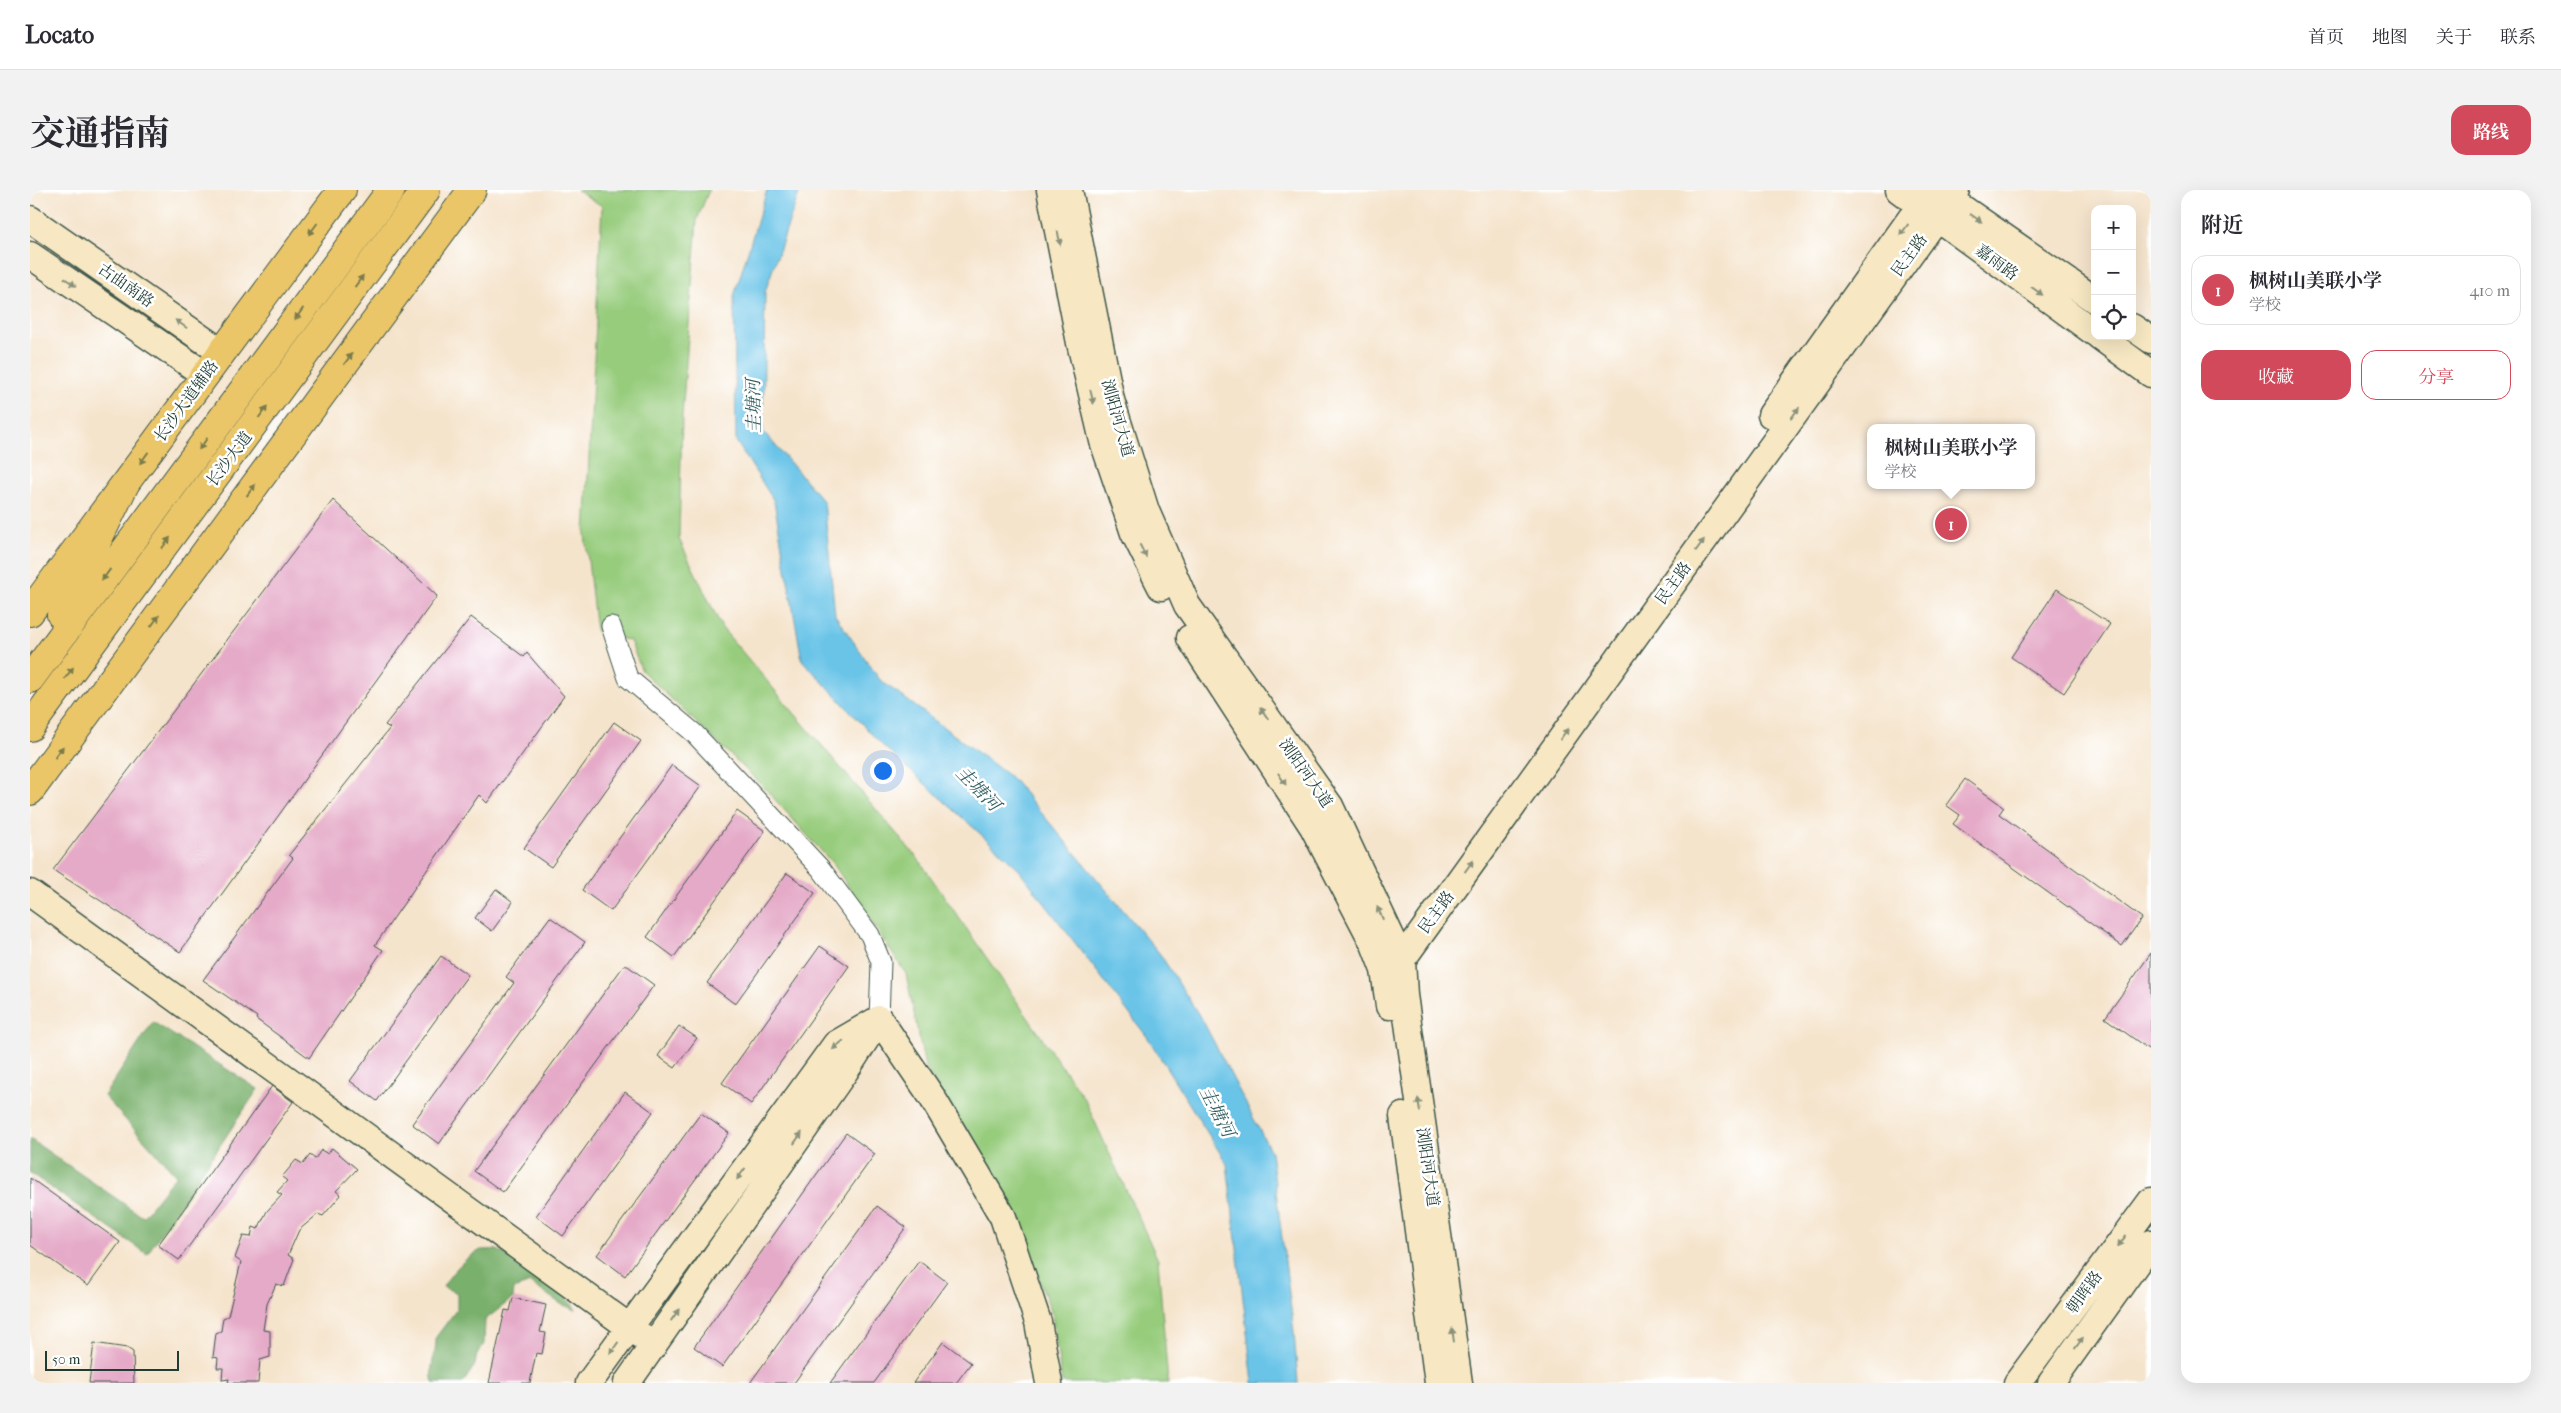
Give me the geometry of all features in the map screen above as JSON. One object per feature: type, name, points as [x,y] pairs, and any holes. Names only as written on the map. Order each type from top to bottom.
[{"type":"main road","name":"长沙大道辅路","points":[[30,612],[204,374],[342,190]]},
{"type":"main road","name":"长沙大道","points":[[30,678],[391,190]]},
{"type":"main road","name":"长沙大道","points":[[30,727],[426,190]]},
{"type":"main road","points":[[30,791],[472,190]]},
{"type":"main road","points":[[30,678],[125,484]]},
{"type":"main road","points":[[30,735],[53,696]]},
{"type":"street","name":"浏阳河大道","points":[[1050,190],[1080,343],[1103,441],[1134,533],[1178,619],[1313,827],[1389,954],[1438,1383]]},
{"type":"street","name":"浏阳河大道","points":[[1069,190],[1111,400],[1146,511],[1187,605],[1330,806],[1404,995],[1460,1383]]},
{"type":"street","name":"嘉雨路","points":[[1899,190],[1938,199],[2091,297]]},
{"type":"street","name":"民主路","points":[[1389,954],[1938,199]]},
{"type":"street","name":"嘉雨路","points":[[1938,199],[2091,330]]},
{"type":"street","name":"古曲南路","points":[[30,219],[222,352]]},
{"type":"street","name":"古曲南路","points":[[30,254],[204,374]]},
{"type":"street","points":[[2136,329],[2151,340]]},
{"type":"street","points":[[2104,340],[2151,374]]},
{"type":"street","points":[[611,626],[628,678],[694,733],[821,869],[870,935],[881,962],[879,1019],[850,1064],[627,1383]]},
{"type":"street","points":[[30,894],[631,1326],[654,1345]]},
{"type":"street","points":[[589,1383],[836,1044],[879,1019]]},
{"type":"street","points":[[879,1019],[932,1097],[1003,1216],[1038,1322],[1049,1383]]},
{"type":"street","name":"朝晖路","points":[[2017,1383],[2151,1202]]},
{"type":"street","name":"朝晖路","points":[[2051,1383],[2151,1243]]},
{"type":"green space","points":[[577,190],[709,190],[697,220],[682,416],[679,539],[722,628],[919,860],[1085,1100],[1158,1260],[1168,1383],[1062,1383],[1052,1314],[1016,1217],[925,1067],[906,974],[834,865],[760,783],[642,671],[630,641],[596,632],[585,534],[602,206]]},
{"type":"green space","points":[[153,1022],[258,1089],[147,1254],[30,1173],[30,1139],[143,1217],[176,1175],[104,1096]]},
{"type":"green space","points":[[481,1250],[497,1250],[515,1260],[564,1296],[576,1310],[561,1304],[530,1283],[514,1289],[513,1298],[485,1320],[484,1344],[477,1354],[475,1365],[463,1383],[433,1383],[432,1366],[436,1337],[457,1309],[457,1293],[443,1287],[459,1266]]},
{"type":"water","name":"圭塘河","points":[[767,190],[800,190],[765,292],[763,431],[824,502],[835,615],[880,680],[1012,778],[1160,954],[1204,1023],[1271,1152],[1294,1332],[1298,1383],[1253,1383],[1227,1164],[1148,1038],[1016,866],[882,745],[802,660],[774,501],[736,441],[734,296]]},
{"type":"building","points":[[333,500],[437,596],[180,952],[53,870]]},
{"type":"building","points":[[2057,589],[2110,624],[2064,693],[2011,657]]},
{"type":"building","points":[[471,617],[524,657],[527,653],[564,696],[487,803],[479,795],[375,945],[383,950],[309,1058],[256,1019],[257,1017],[203,980],[293,858],[289,855],[390,728],[385,725]]},
{"type":"building","points":[[614,722],[641,741],[551,867],[524,848]]},
{"type":"building","points":[[672,765],[701,786],[611,911],[582,890]]},
{"type":"building","points":[[1965,779],[2004,807],[1999,814],[2142,918],[2122,946],[1953,824],[1960,815],[1946,805]]},
{"type":"building","points":[[737,811],[765,831],[674,957],[647,937]]},
{"type":"building","points":[[787,873],[815,893],[735,1004],[707,983]]},
{"type":"building","points":[[496,889],[513,902],[492,931],[475,918]]},
{"type":"building","points":[[550,917],[585,942],[439,1144],[412,1124],[514,983],[506,977]]},
{"type":"building","points":[[820,946],[849,966],[751,1104],[722,1083]]},
{"type":"building","points":[[2151,953],[2151,1051],[2105,1018]]},
{"type":"building","points":[[441,956],[468,975],[377,1101],[350,1081]]},
{"type":"building","points":[[625,964],[654,985],[503,1192],[474,1171]]},
{"type":"building","points":[[679,1026],[697,1038],[675,1068],[658,1056]]},
{"type":"building","points":[[272,1086],[293,1102],[179,1260],[158,1245]]},
{"type":"building","points":[[625,1092],[653,1112],[563,1236],[536,1216]]},
{"type":"building","points":[[701,1113],[729,1133],[625,1276],[597,1255]]},
{"type":"building","points":[[846,1133],[875,1154],[722,1367],[694,1347]]},
{"type":"building","points":[[332,1148],[357,1169],[336,1191],[341,1195],[323,1216],[318,1214],[299,1230],[288,1255],[294,1259],[284,1286],[276,1284],[267,1304],[263,1330],[270,1331],[270,1357],[260,1360],[258,1383],[228,1383],[229,1379],[222,1380],[223,1368],[217,1368],[218,1358],[213,1357],[216,1333],[221,1331],[223,1318],[228,1316],[241,1262],[235,1258],[243,1236],[251,1237],[253,1227],[258,1229],[267,1211],[282,1195],[277,1192],[287,1181],[282,1177],[296,1160],[303,1164],[310,1155],[315,1159],[321,1150],[328,1154]]},
{"type":"building","points":[[30,1178],[120,1242],[88,1286],[30,1245]]},
{"type":"building","points":[[877,1206],[906,1227],[794,1383],[750,1383]]},
{"type":"building","points":[[919,1261],[947,1282],[874,1383],[830,1383]]},
{"type":"building","points":[[513,1298],[546,1305],[540,1332],[546,1333],[542,1354],[536,1353],[530,1383],[489,1383],[505,1310],[510,1311]]},
{"type":"building","points":[[943,1342],[971,1363],[956,1383],[913,1383]]},
{"type":"building","points":[[94,1343],[127,1348],[133,1352],[134,1383],[89,1383]]},
{"type":"place","name":"枫树山美联小学","points":[[1951,524]]}]
